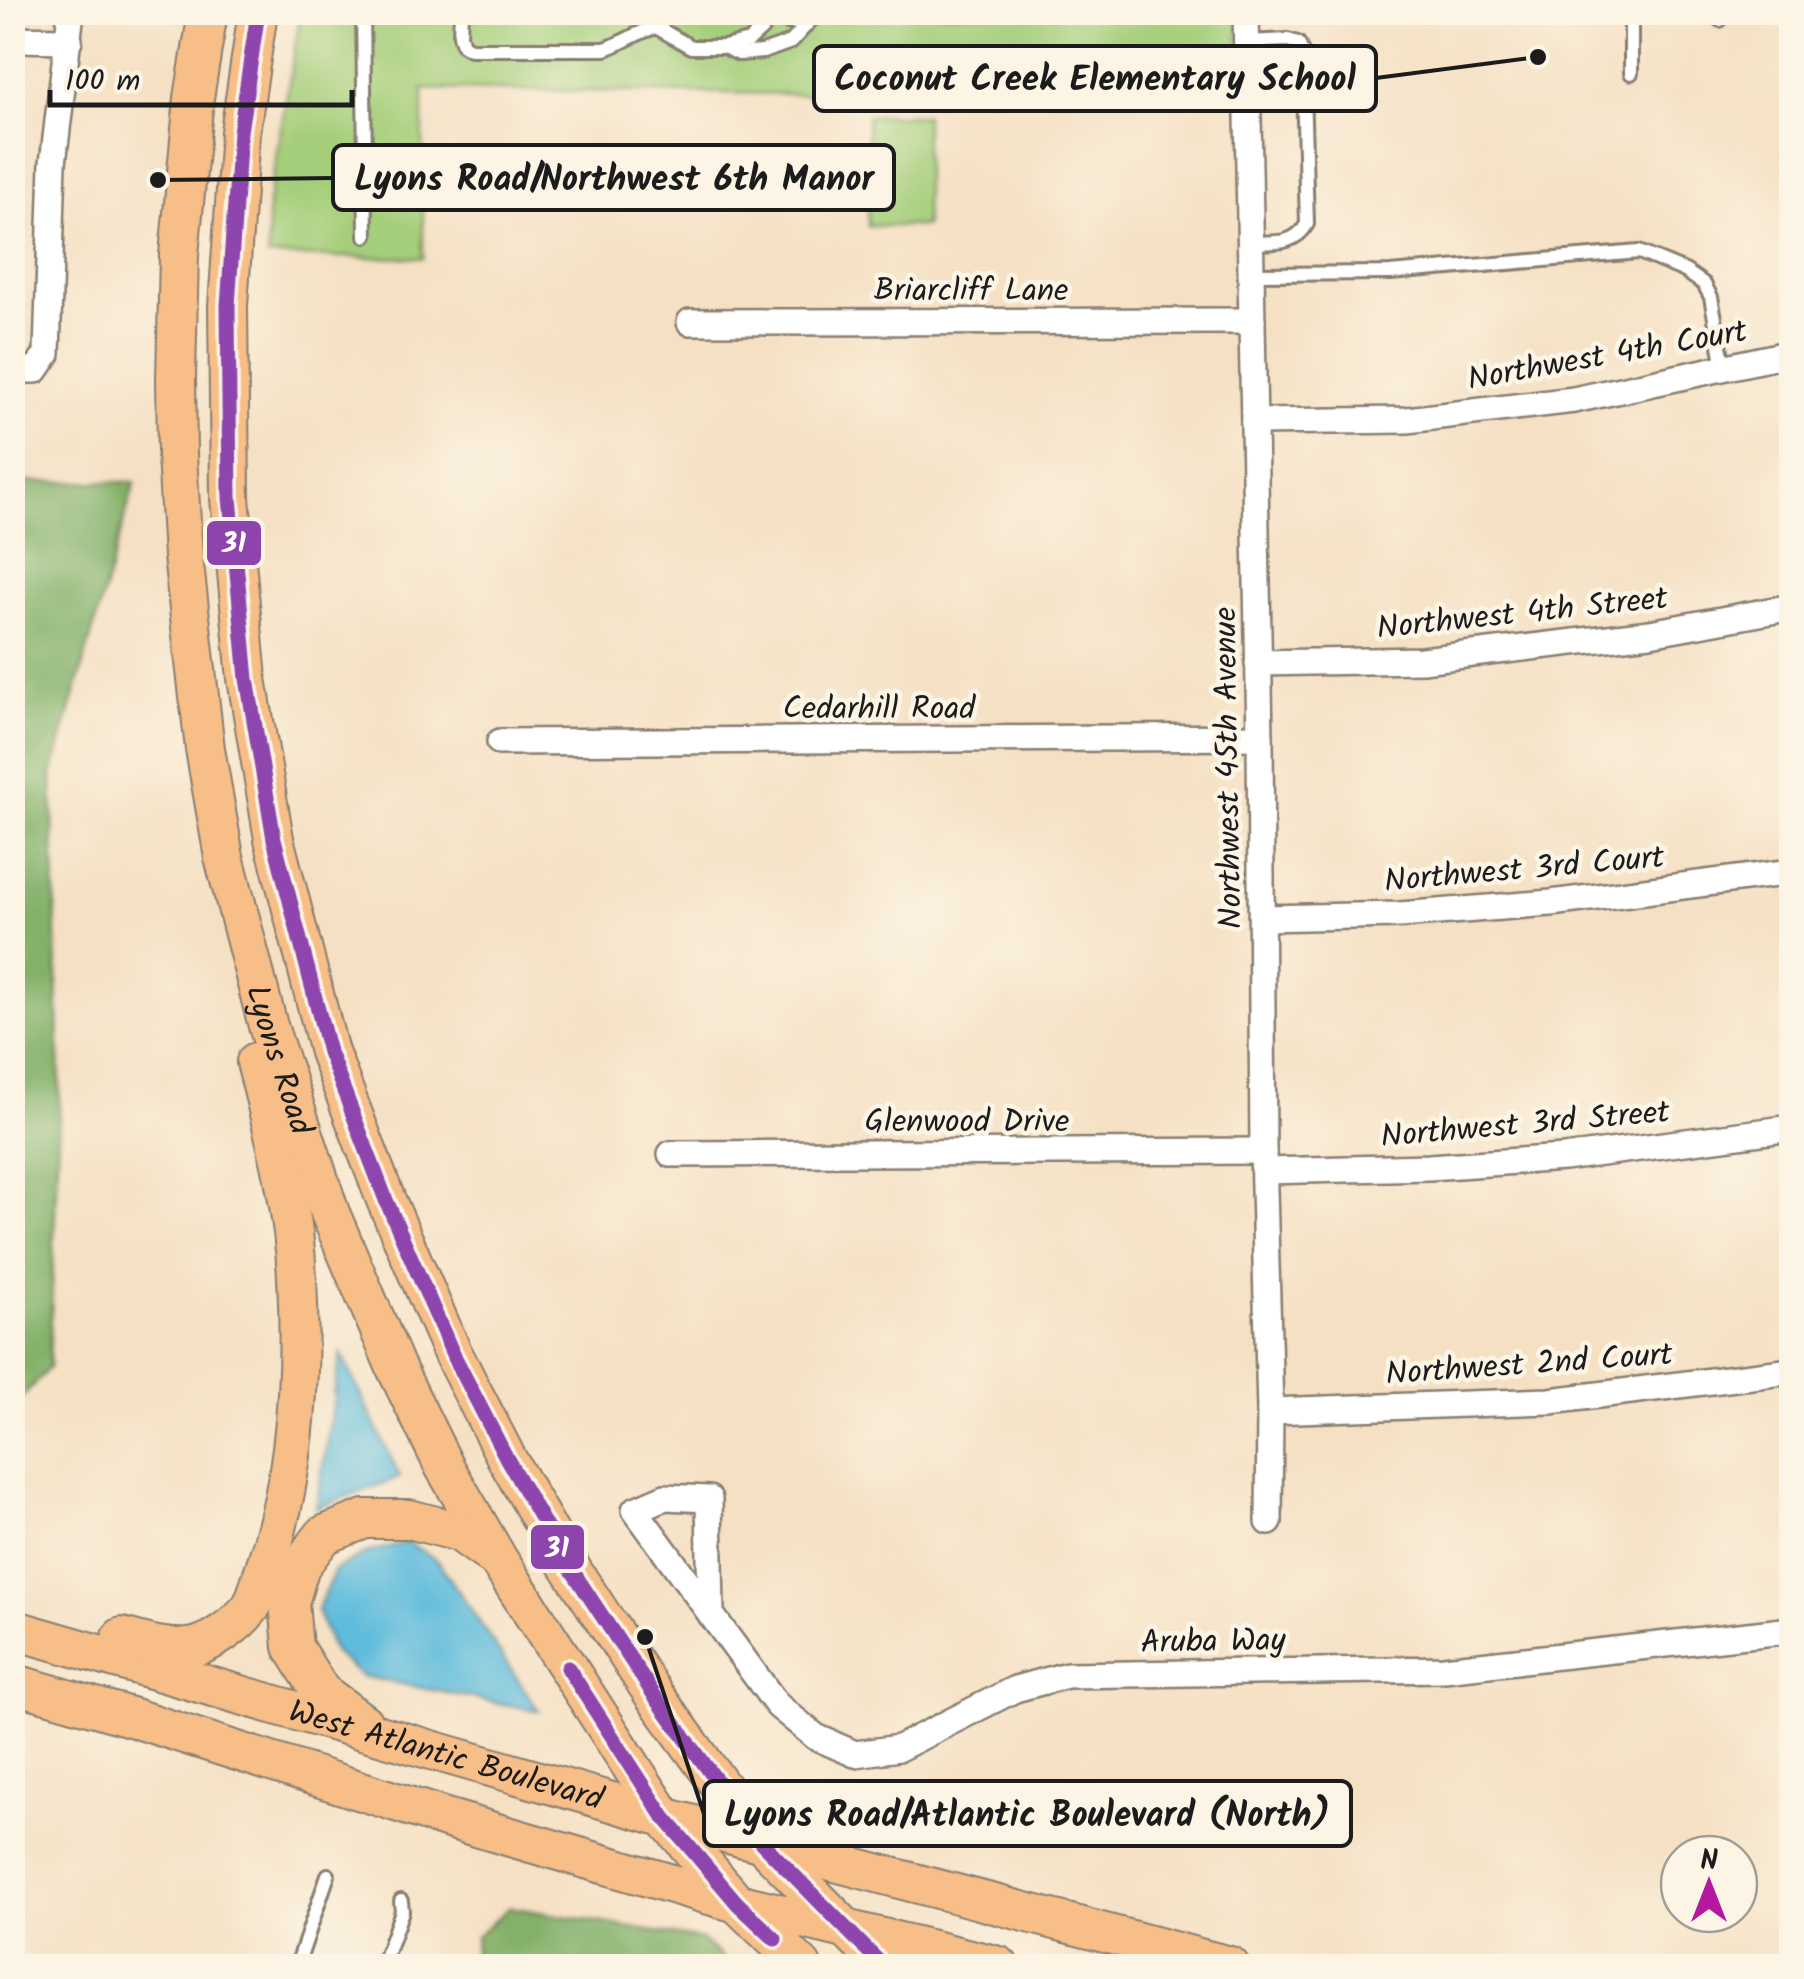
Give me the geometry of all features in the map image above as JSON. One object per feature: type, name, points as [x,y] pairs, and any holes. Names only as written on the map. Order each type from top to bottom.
[{"type":"main road","name":"Lyons Road","points":[[208,12],[194,98],[179,255],[176,409],[183,556],[205,749],[224,857],[268,1026],[330,1213],[444,1466],[499,1561],[664,1817],[737,1903],[802,1966]]},
{"type":"main road","name":"Lyons Road","points":[[258,12],[240,132],[230,279],[230,498],[247,679],[274,839],[329,1052],[386,1200],[452,1352],[562,1555],[654,1694],[762,1843],[883,1966]]},
{"type":"main road","points":[[12,1618],[45,1615],[160,1648],[192,1648],[222,1634],[252,1606],[272,1549],[297,1407],[297,1278],[278,1149],[191,811],[205,749]]},
{"type":"main road","points":[[382,1737],[321,1692],[293,1646],[288,1603],[300,1566],[324,1535],[365,1519],[409,1519],[459,1532],[499,1561]]},
{"type":"main road","name":"West Atlantic Boulevard","points":[[12,1629],[664,1817],[1230,1966]]},
{"type":"main road","name":"West Atlantic Boulevard","points":[[12,1683],[134,1718],[449,1820],[737,1903],[999,1966]]},
{"type":"street","points":[[24,370],[47,354],[53,163],[71,12]]},
{"type":"street","name":"Northwest 45th Avenue","points":[[1246,12],[1269,1522]]},
{"type":"street","points":[[12,39],[69,40]]},
{"type":"street","name":"Briarcliff Lane","points":[[690,322],[1252,321]]},
{"type":"street","name":"Northwest 4th Court","points":[[1254,422],[1407,420],[1574,400],[1792,353]]},
{"type":"street","name":"Northwest 4th Street","points":[[1258,664],[1422,660],[1650,633],[1792,607]]},
{"type":"street","name":"Cedarhill Road","points":[[500,742],[1260,737]]},
{"type":"street","name":"Northwest 3rd Court","points":[[1262,918],[1400,915],[1550,903],[1792,872]]},
{"type":"street","name":"Northwest 3rd Street","points":[[1264,1161],[1429,1167],[1564,1158],[1792,1128]]},
{"type":"street","name":"Glenwood Drive","points":[[671,1154],[1264,1161]]},
{"type":"street","name":"Northwest 2nd Court","points":[[1270,1411],[1550,1400],[1792,1371]]},
{"type":"street","name":"Aruba Way","points":[[712,1615],[709,1498],[665,1497],[635,1510],[777,1705],[816,1737],[854,1754],[899,1748],[1015,1689],[1067,1676],[1444,1669],[1792,1630]]},
{"type":"lane","points":[[363,12],[366,236]]},
{"type":"lane","points":[[461,12],[460,35],[463,45],[470,49],[604,48],[656,27],[691,46],[724,46],[749,42],[762,30],[769,14],[787,23],[810,21]]},
{"type":"lane","points":[[724,46],[739,54],[764,52],[791,42],[824,12]]},
{"type":"lane","points":[[1630,12],[1631,74]]},
{"type":"lane","points":[[1247,42],[1288,40],[1298,43],[1302,52],[1306,207],[1306,224],[1292,241],[1250,243]]},
{"type":"lane","points":[[1251,274],[1390,273],[1639,252],[1685,271],[1704,284],[1711,297],[1724,367]]},
{"type":"lane","points":[[297,1966],[328,1874]]},
{"type":"lane","points":[[382,1966],[402,1901]]},
{"type":"green space","points":[[301,13],[1238,13],[1240,100],[423,89],[423,258],[268,256],[268,203]]},
{"type":"green space","points":[[925,115],[925,226],[868,226],[867,116]]},
{"type":"green space","points":[[13,482],[135,482],[52,775],[60,1087],[49,1368],[13,1407]]},
{"type":"green space","points":[[510,1907],[702,1940],[732,1966],[472,1966],[476,1936]]},
{"type":"water","points":[[341,1353],[400,1477],[316,1508]]},
{"type":"water","points":[[407,1542],[438,1561],[539,1711],[361,1676],[333,1652],[317,1610],[335,1570],[369,1552]]},
{"type":"transit line","name":"31","points":[[258,12],[240,132],[228,306],[230,498],[247,679],[274,839],[329,1052],[386,1200],[452,1352],[562,1555],[654,1695],[762,1843],[883,1966]]},
{"type":"transit line","name":"31","points":[[568,1668],[664,1817],[737,1903],[775,1939]]},
{"type":"place","name":"Coconut Creek Elementary School","points":[[1538,57]]},
{"type":"place","name":"Lyons Road/Northwest 6th Manor","points":[[158,180]]},
{"type":"place","name":"Lyons Road/Atlantic Boulevard (North)","points":[[645,1637]]}]
